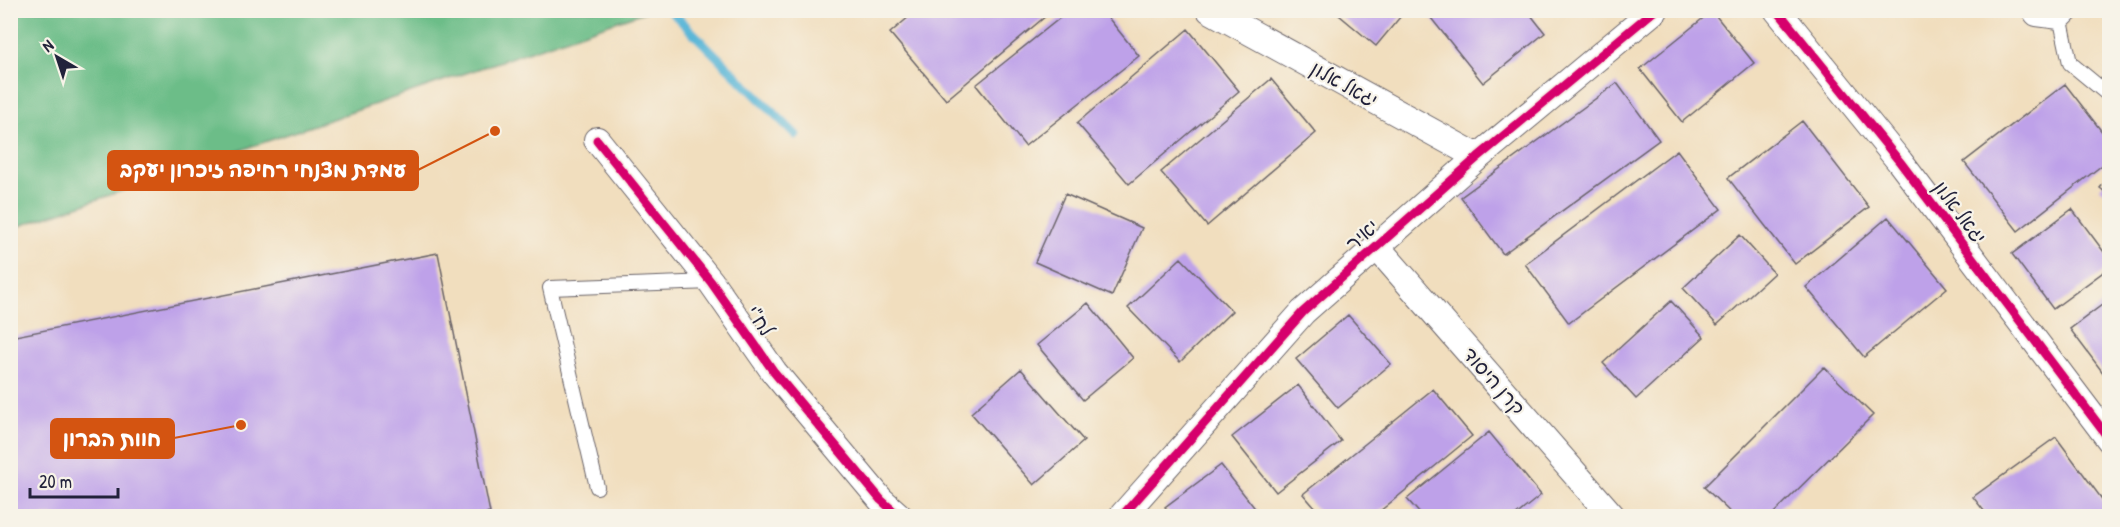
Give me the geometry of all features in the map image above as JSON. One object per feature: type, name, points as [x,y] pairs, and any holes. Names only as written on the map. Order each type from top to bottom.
[{"type":"street","name":"יגאל אלון","points":[[1210,10],[1478,158]]},
{"type":"street","name":"יאיר","points":[[1122,516],[1302,312],[1478,158],[1655,10]]},
{"type":"street","name":"יגאל אלון","points":[[1777,10],[1899,162],[2109,440]]},
{"type":"street","points":[[2035,10],[2037,13],[2063,13]]},
{"type":"street","name":"לח\"י","points":[[597,140],[711,282],[774,372],[881,500],[899,516]]},
{"type":"street","name":"קרן היסוד","points":[[1376,246],[1612,516]]},
{"type":"lane","points":[[2063,13],[2070,63],[2109,96]]},
{"type":"lane","points":[[597,487],[550,288],[711,282]]},
{"type":"green space","points":[[11,10],[647,10],[647,11],[11,229]]},
{"type":"building","points":[[917,10],[1053,10],[946,100],[890,33]]},
{"type":"building","points":[[1070,10],[1102,10],[1139,56],[1025,146],[976,85]]},
{"type":"building","points":[[1333,10],[1406,10],[1376,46]]},
{"type":"building","points":[[1430,10],[1527,10],[1545,33],[1483,83],[1427,13]]},
{"type":"building","points":[[1712,11],[1754,63],[1682,122],[1640,69]]},
{"type":"building","points":[[1188,29],[1239,91],[1129,184],[1077,123]]},
{"type":"building","points":[[1271,79],[1316,133],[1207,226],[1161,172]]},
{"type":"building","points":[[1617,83],[1659,140],[1503,254],[1461,197]]},
{"type":"building","points":[[2065,84],[2110,142],[2110,159],[2018,231],[1964,162]]},
{"type":"building","points":[[1802,121],[1869,207],[1795,264],[1728,178]]},
{"type":"building","points":[[1677,150],[1721,209],[1569,323],[1525,264]]},
{"type":"building","points":[[2110,176],[2110,196],[2100,188]]},
{"type":"building","points":[[1065,194],[1142,228],[1112,296],[1035,262]]},
{"type":"building","points":[[2072,209],[2110,260],[2110,267],[2053,309],[2012,254]]},
{"type":"building","points":[[1888,217],[1947,288],[1864,357],[1806,287]]},
{"type":"building","points":[[1740,235],[1774,273],[1717,325],[1683,288]]},
{"type":"building","points":[[438,253],[490,513],[472,516],[10,516],[10,337]]},
{"type":"building","points":[[1181,258],[1232,311],[1180,362],[1128,308]]},
{"type":"building","points":[[2110,299],[2110,382],[2070,329]]},
{"type":"building","points":[[1671,301],[1704,337],[1636,399],[1603,363]]},
{"type":"building","points":[[1088,303],[1133,358],[1083,400],[1037,345]]},
{"type":"building","points":[[1348,315],[1391,364],[1338,408],[1296,359]]},
{"type":"building","points":[[1824,367],[1873,415],[1771,516],[1734,516],[1704,487]]},
{"type":"building","points":[[1021,369],[1084,441],[1034,485],[971,413]]},
{"type":"building","points":[[1298,385],[1341,441],[1276,492],[1232,437]]},
{"type":"building","points":[[1433,389],[1472,436],[1374,516],[1322,516],[1303,494]]},
{"type":"building","points":[[1489,432],[1541,495],[1515,516],[1422,516],[1407,499]]},
{"type":"building","points":[[2056,437],[2110,510],[2110,516],[1988,516],[1973,497]]},
{"type":"building","points":[[1221,465],[1261,516],[1172,516],[1165,507]]},
{"type":"waterway","points":[[670,10],[796,135]]},
{"type":"cycle path","points":[[1122,516],[1303,312],[1478,157],[1655,10]]},
{"type":"cycle path","points":[[1777,10],[1900,162],[2110,440]]},
{"type":"cycle path","points":[[597,140],[711,282],[774,372],[881,500],[899,516]]},
{"type":"place","name":"עמדת מצנחי רחיפה זיכרון יעקב","points":[[495,131]]},
{"type":"place","name":"חוות הברון","points":[[241,425]]}]
